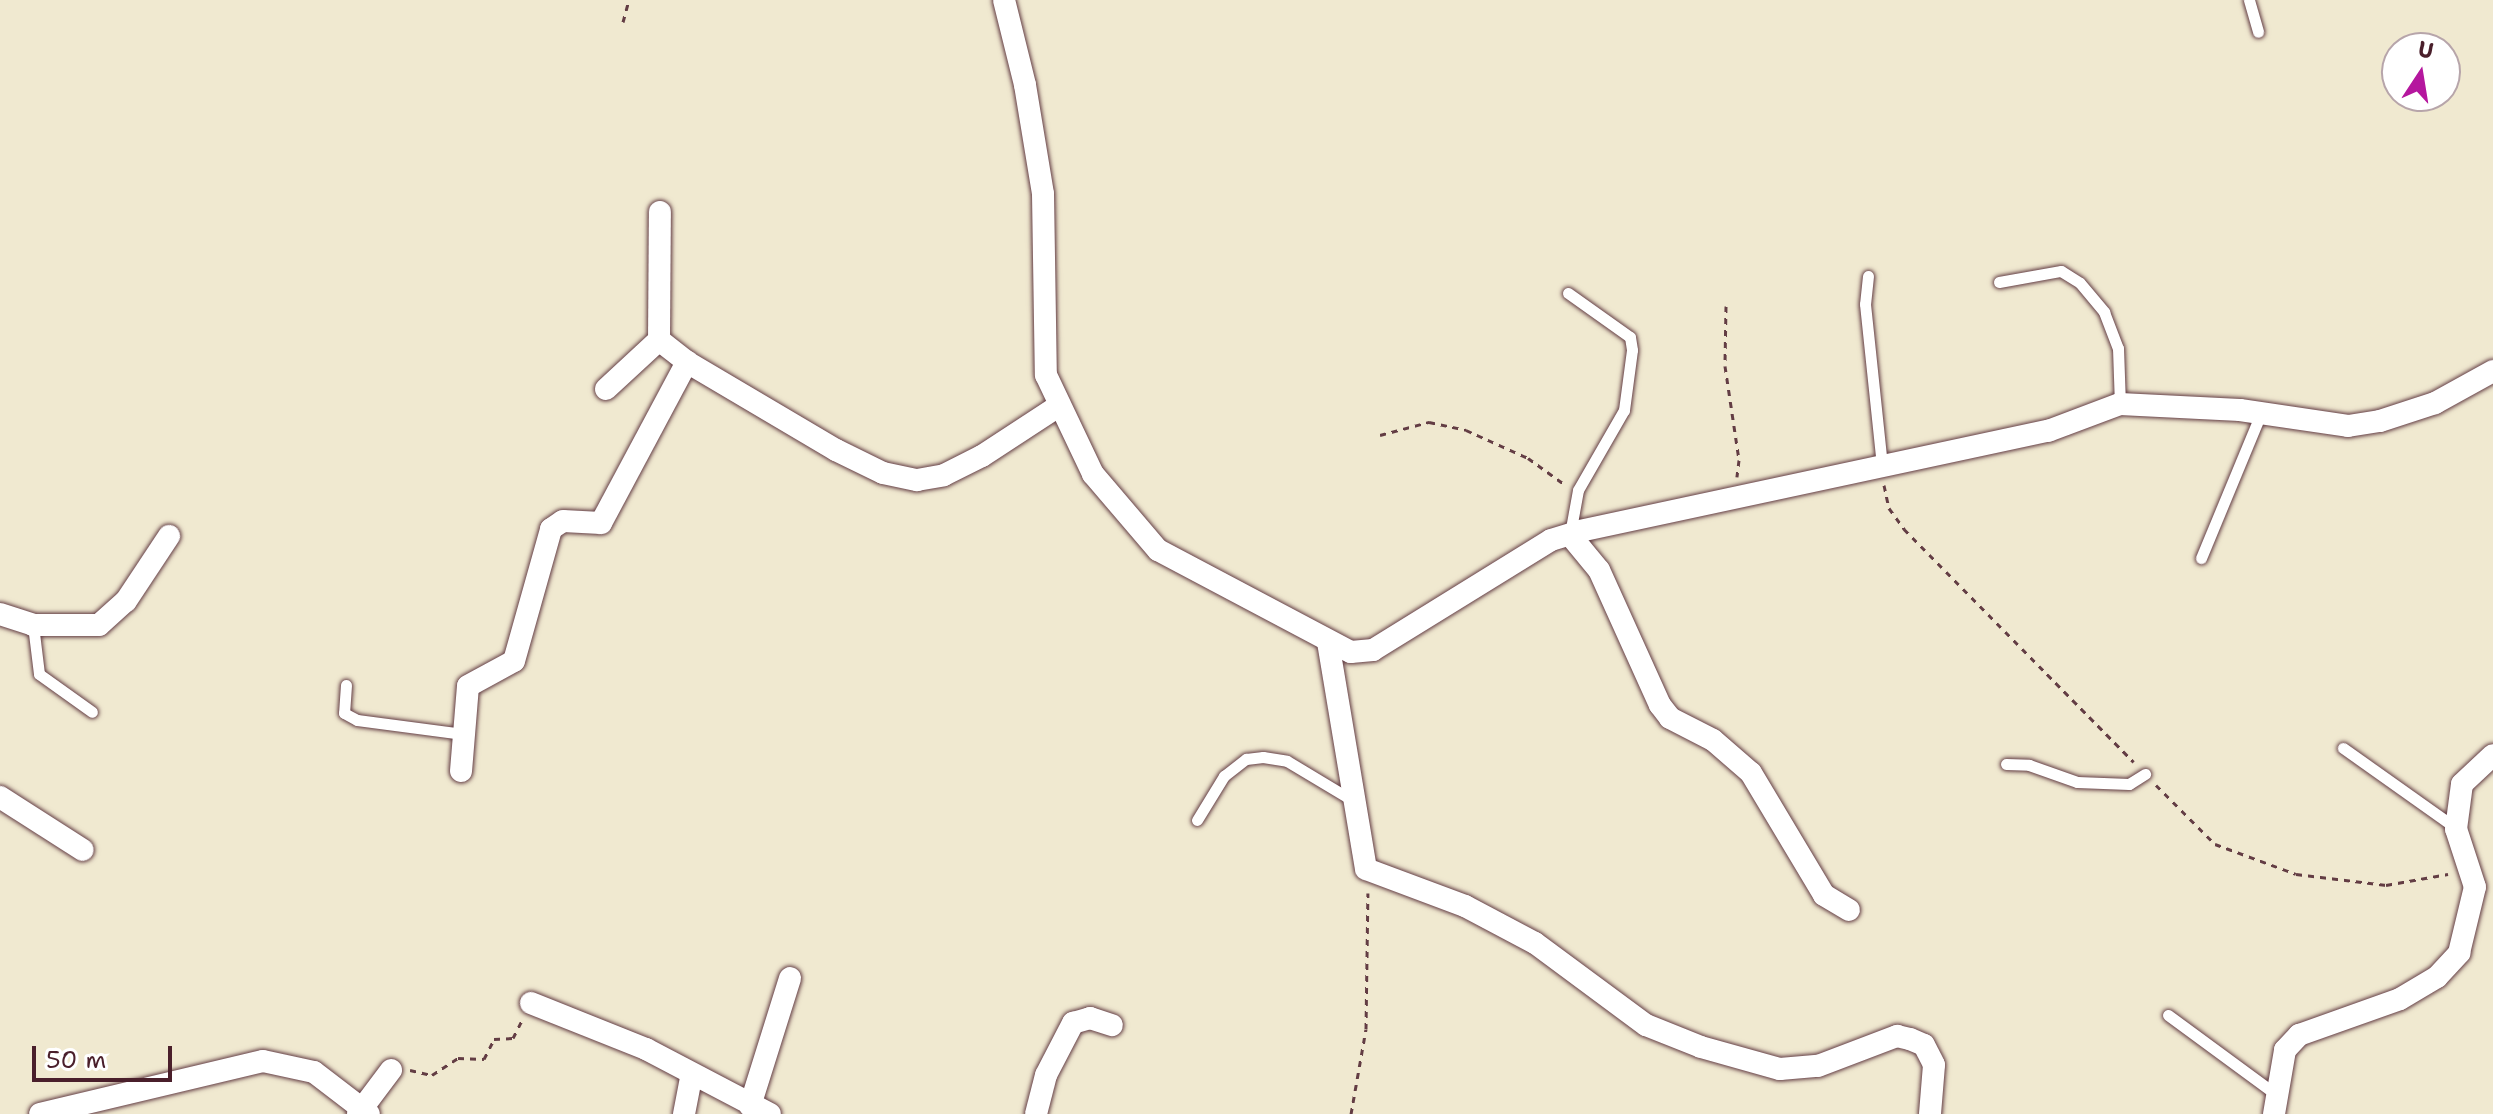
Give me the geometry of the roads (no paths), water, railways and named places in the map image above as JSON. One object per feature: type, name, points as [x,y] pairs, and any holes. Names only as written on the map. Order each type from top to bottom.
[{"type":"street","points":[[1004,0],[1025,85],[1043,194],[1046,375],[1057,407],[1093,474],[1158,550],[1351,652],[1373,650],[1551,540],[1570,535],[2048,431],[2120,404],[2261,413],[2348,426],[2380,421],[2435,403],[2493,371]]},
{"type":"street","points":[[606,389],[659,340],[660,212]]},
{"type":"street","points":[[659,340],[687,362],[836,450],[883,473],[917,480],[944,475],[982,456],[1057,407]]},
{"type":"street","points":[[461,771],[468,686],[514,661],[551,529],[563,521],[601,523],[687,362]]},
{"type":"street","points":[[1570,535],[1599,570],[1660,705],[1670,718],[1713,740],[1751,773],[1824,895],[1849,910]]},
{"type":"street","points":[[0,614],[33,625],[99,625],[126,601],[169,536]]},
{"type":"street","points":[[1328,642],[1352,800],[1366,869],[1465,906],[1535,943],[1646,1025],[1701,1047],[1780,1069],[1818,1066],[1897,1036],[1924,1045],[1934,1065],[1930,1114]]},
{"type":"street","points":[[2274,1103],[2285,1050],[2299,1035],[2400,999],[2437,977],[2459,953],[2469,926],[2475,887],[2456,829],[2462,784],[2493,755]]},
{"type":"street","points":[[0,797],[83,850]]},
{"type":"street","points":[[531,1003],[646,1049],[691,1077],[760,1110],[790,978]]},
{"type":"street","points":[[1036,1114],[1046,1075],[1073,1023],[1090,1018],[1112,1025]]},
{"type":"street","points":[[40,1114],[263,1061],[314,1072],[363,1112],[391,1070]]},
{"type":"street","points":[[684,1114],[691,1077]]},
{"type":"lane","points":[[2249,0],[2258,32]]},
{"type":"lane","points":[[1999,282],[2061,271],[2080,283],[2104,312],[2118,348],[2120,404]]},
{"type":"lane","points":[[1868,276],[1865,304],[1882,467]]},
{"type":"lane","points":[[1568,293],[1630,337],[1632,350],[1624,410],[1593,458],[1576,500],[1570,535]]},
{"type":"lane","points":[[2201,558],[2261,413]]},
{"type":"lane","points":[[33,625],[39,674],[92,712]]},
{"type":"lane","points":[[346,685],[344,713],[357,720],[463,734]]},
{"type":"lane","points":[[2343,748],[2456,829]]},
{"type":"lane","points":[[1197,820],[1224,776],[1255,758],[1287,761],[1352,800]]},
{"type":"lane","points":[[2006,764],[2029,765],[2077,782],[2129,784],[2145,774]]},
{"type":"lane","points":[[2168,1015],[2274,1103]]}]
